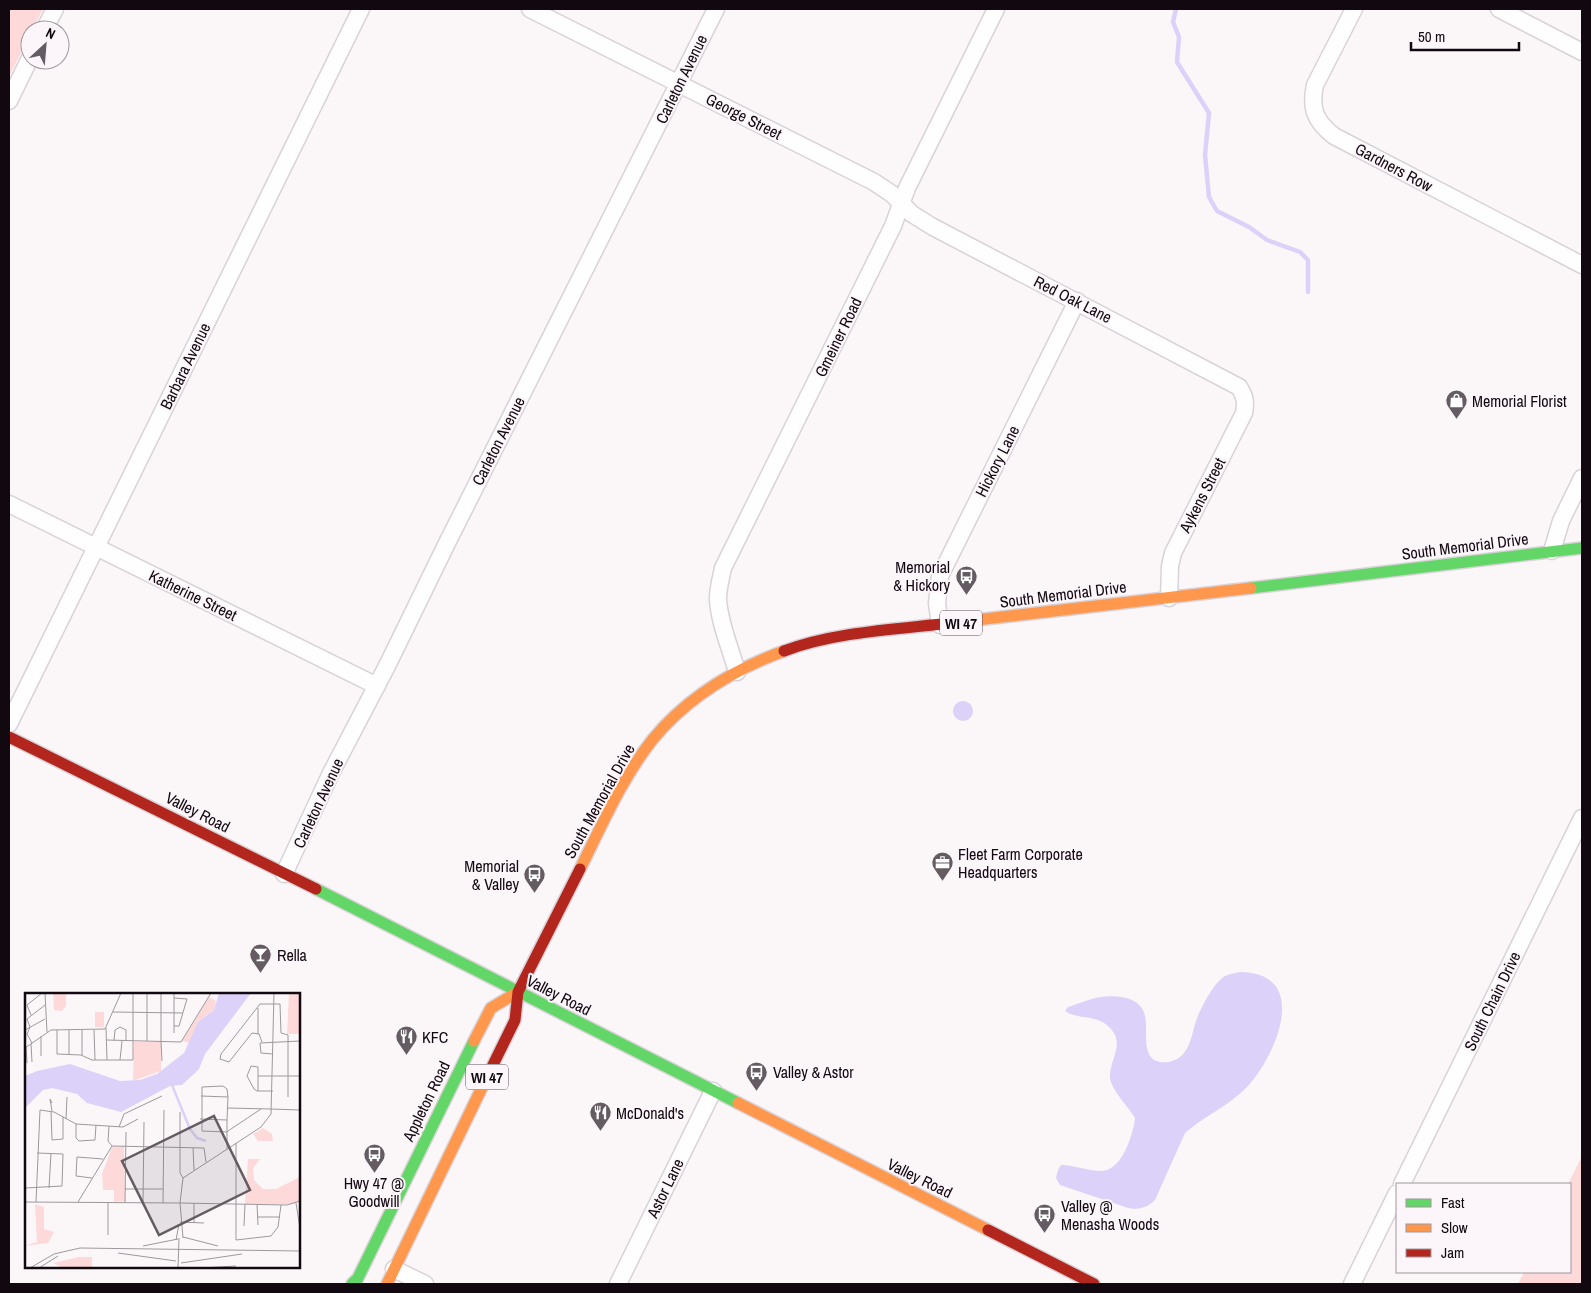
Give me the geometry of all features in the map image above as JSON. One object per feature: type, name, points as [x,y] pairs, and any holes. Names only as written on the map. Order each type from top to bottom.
[{"type":"main road","name":"South Memorial Drive","points":[[518,992],[620,789],[638,758],[678,713],[694,700],[738,672],[764,659],[794,647],[858,634],[1582,548]]},
{"type":"main road","name":"Valley Road","points":[[9,737],[1094,1284]]},
{"type":"main road","name":"WI 47","points":[[388,1284],[394,1268],[516,1020],[518,992]]},
{"type":"main road","name":"Appleton Road","points":[[354,1283],[490,1008],[518,992]]},
{"type":"street","name":"Barbara Avenue","points":[[9,724],[361,9]]},
{"type":"street","name":"George Street","points":[[530,9],[874,182],[892,194],[900,204]]},
{"type":"street","name":"Carleton Avenue","points":[[284,874],[296,852],[319,797],[377,686],[716,9]]},
{"type":"street","name":"Gmeiner Road","points":[[738,672],[721,618],[718,601],[719,584],[723,568],[893,226],[907,188],[996,9]]},
{"type":"street","name":"Gardners Row","points":[[1354,9],[1315,85],[1314,110],[1324,128],[1334,136],[1582,265]]},
{"type":"street","points":[[1499,9],[1582,52]]},
{"type":"street","points":[[9,101],[24,70]]},
{"type":"street","name":"Red Oak Lane","points":[[900,204],[912,214],[933,226],[1234,383],[1244,395]]},
{"type":"street","name":"Hickory Lane","points":[[940,625],[937,603],[940,576],[1077,302]]},
{"type":"street","name":"Aykens Street","points":[[1170,598],[1170,566],[1174,553],[1244,413],[1246,404],[1244,395]]},
{"type":"street","points":[[1552,552],[1561,521],[1582,478]]},
{"type":"street","name":"Katherine Street","points":[[9,504],[377,686]]},
{"type":"street","name":"South Chain Drive","points":[[1402,1183],[1582,818]]},
{"type":"street","name":"Astor Lane","points":[[618,1284],[713,1091]]},
{"type":"street","points":[[1352,1284],[1396,1195]]},
{"type":"street","points":[[394,1268],[425,1284]]},
{"type":"shaded area","points":[[9,9],[43,9],[37,20],[20,20],[20,54],[9,77]]},
{"type":"shaded area","points":[[963,701],[970,704],[973,711],[970,718],[963,721],[956,718],[953,711],[956,704]]},
{"type":"shaded area","points":[[1240,972],[1262,976],[1276,986],[1282,1001],[1277,1037],[1258,1073],[1247,1087],[1232,1100],[1185,1133],[1155,1200],[1142,1208],[1128,1208],[1060,1185],[1056,1178],[1061,1165],[1101,1171],[1115,1165],[1129,1142],[1135,1118],[1111,1083],[1110,1071],[1117,1045],[1114,1032],[1103,1022],[1070,1014],[1065,1011],[1068,1007],[1100,997],[1113,996],[1127,998],[1139,1004],[1145,1016],[1149,1053],[1152,1058],[1159,1062],[1168,1062],[1180,1057],[1188,1048],[1200,1012],[1220,980],[1230,974]]},
{"type":"shaded area","points":[[1582,1156],[1582,1284],[1518,1284],[1524,1273],[1571,1273],[1571,1183],[1568,1183]]},
{"type":"waterway","points":[[1176,9],[1173,22],[1179,37],[1177,62],[1209,113],[1205,155],[1209,197],[1217,211],[1249,227],[1267,240],[1300,252],[1308,260],[1308,292]]},
{"type":"traffic: fast","points":[[1251,588],[1582,548]]},
{"type":"traffic: fast","points":[[316,889],[738,1103]]},
{"type":"traffic: fast","points":[[355,1284],[474,1041]]},
{"type":"traffic: fast","points":[[352,1284],[356,1280]]},
{"type":"traffic: slow","points":[[959,622],[1251,588]]},
{"type":"traffic: slow","points":[[580,869],[613,802],[642,754],[666,724],[713,686],[766,658],[784,651]]},
{"type":"traffic: slow","points":[[474,1041],[491,1008],[518,992]]},
{"type":"traffic: slow","points":[[387,1284],[489,1073]]},
{"type":"traffic: slow","points":[[738,1103],[988,1230]]},
{"type":"traffic: jam","points":[[784,651],[804,644],[848,635],[959,622]]},
{"type":"traffic: jam","points":[[9,737],[316,889]]},
{"type":"traffic: jam","points":[[489,1073],[515,1020],[518,992],[580,869]]},
{"type":"traffic: jam","points":[[988,1230],[1094,1284]]},
{"type":"place","name":"Memorial Florist","points":[[1456,420]]},
{"type":"place","name":"Memorial & Hickory","points":[[966,595]]},
{"type":"place","name":"Fleet Farm Corporate Headquarters","points":[[942,882]]},
{"type":"place","name":"Memorial & Valley","points":[[535,894]]},
{"type":"place","name":"Rella","points":[[261,974]]},
{"type":"place","name":"KFC","points":[[406,1056]]},
{"type":"place","name":"Valley & Astor","points":[[757,1091]]},
{"type":"place","name":"McDonald's","points":[[600,1132]]},
{"type":"place","name":"Hwy 47 @ Goodwill","points":[[374,1173]]},
{"type":"place","name":"Valley @ Menasha Woods","points":[[1045,1234]]}]
